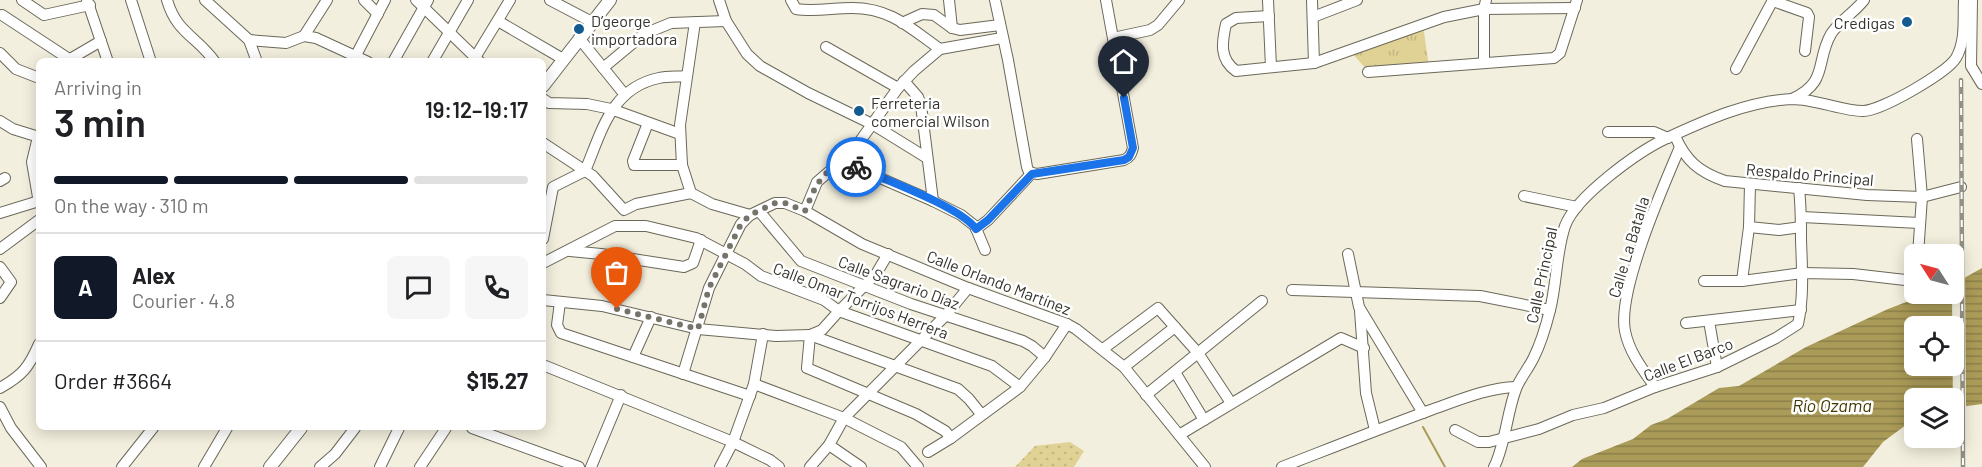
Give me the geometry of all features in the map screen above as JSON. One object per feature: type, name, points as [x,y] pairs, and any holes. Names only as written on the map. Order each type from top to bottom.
[{"type":"main road","points":[[546,82],[610,0]]},
{"type":"main road","points":[[270,467],[299,430]]},
{"type":"street","points":[[22,0],[44,15],[89,3],[107,58]]},
{"type":"street","points":[[131,0],[150,58]]},
{"type":"street","points":[[167,0],[171,13],[182,29],[207,50],[212,58]]},
{"type":"street","points":[[304,36],[327,0]]},
{"type":"street","points":[[364,0],[378,14]]},
{"type":"street","points":[[355,58],[385,0]]},
{"type":"street","points":[[434,58],[468,0]]},
{"type":"street","points":[[477,58],[510,0]]},
{"type":"street","points":[[550,0],[592,22]]},
{"type":"street","points":[[719,0],[726,21],[747,54],[760,66],[808,93],[872,124],[927,158]]},
{"type":"street","points":[[791,0],[796,9],[882,11],[940,49]]},
{"type":"street","points":[[949,0],[952,28]]},
{"type":"street","points":[[995,0],[1027,168],[1035,174]]},
{"type":"street","points":[[976,229],[1035,174],[1124,160],[1129,157],[1133,148],[1106,0]]},
{"type":"street","points":[[1113,38],[1150,30],[1158,25],[1179,0]]},
{"type":"street","points":[[1268,0],[1271,67]]},
{"type":"street","points":[[1312,0],[1314,63]]},
{"type":"street","points":[[1313,17],[1357,0]]},
{"type":"street","points":[[1736,69],[1773,0],[1807,13],[1809,17],[1804,51]]},
{"type":"street","points":[[1792,99],[1806,92],[1815,82],[1832,34],[1864,0]]},
{"type":"street","name":"Calle Principal","points":[[1494,467],[1516,387],[1534,357],[1550,310],[1566,225],[1577,207],[1597,187],[1635,158],[1672,137],[1712,118],[1746,106],[1792,99],[1864,111],[1879,107],[1941,74],[1956,58],[1963,41],[1964,0]]},
{"type":"street","points":[[1972,0],[1971,66],[1982,84]]},
{"type":"street","points":[[210,2],[249,40],[256,58]]},
{"type":"street","points":[[395,58],[422,3],[474,58]]},
{"type":"street","points":[[1269,15],[1236,18],[1226,24],[1222,42],[1225,60],[1236,71],[1314,63],[1444,17],[1485,5],[1576,4],[1558,56],[1368,72]]},
{"type":"street","points":[[1484,62],[1485,5]]},
{"type":"street","points":[[902,23],[922,14],[934,15],[952,28],[960,30],[1000,25]]},
{"type":"street","points":[[2,15],[64,58]]},
{"type":"street","points":[[498,21],[563,59]]},
{"type":"street","points":[[603,68],[644,34],[671,23],[726,21]]},
{"type":"street","points":[[691,193],[682,165],[680,134],[695,22]]},
{"type":"street","points":[[249,40],[286,43],[304,36],[316,38],[352,58]]},
{"type":"street","points":[[579,38],[625,95]]},
{"type":"street","points":[[805,211],[817,182],[853,151],[901,84],[940,49],[1002,38]]},
{"type":"street","points":[[71,58],[101,41]]},
{"type":"street","points":[[826,47],[901,84],[918,97],[921,105],[933,201]]},
{"type":"street","points":[[0,53],[16,69],[36,77]]},
{"type":"street","points":[[546,206],[548,184],[585,171],[611,108],[625,95],[638,86],[658,78],[687,76]]},
{"type":"street","points":[[546,101],[611,108],[680,134]]},
{"type":"street","points":[[0,121],[13,129],[36,136]]},
{"type":"street","points":[[648,123],[633,161],[634,165],[682,165]]},
{"type":"street","points":[[1608,132],[1654,132],[1672,137]]},
{"type":"street","name":"Respaldo Principal","points":[[1672,137],[1693,164],[1705,174],[1725,181],[1867,195],[1922,197],[1961,187]]},
{"type":"street","points":[[1917,140],[1922,197],[1919,244]]},
{"type":"street","points":[[36,145],[32,162],[36,184]]},
{"type":"street","points":[[546,145],[585,171],[624,210]]},
{"type":"street","name":"Calle La Batalla","points":[[1655,387],[1632,352],[1624,330],[1626,296],[1659,196],[1680,147]]},
{"type":"street","points":[[841,161],[961,215],[976,229],[985,250]]},
{"type":"street","points":[[1742,281],[1749,227],[1750,184]]},
{"type":"street","points":[[1686,324],[1801,310],[1802,222],[1799,188]]},
{"type":"street","points":[[546,262],[615,226],[624,210],[636,204],[691,193],[712,204],[755,213]]},
{"type":"street","points":[[1524,196],[1577,207]]},
{"type":"street","points":[[0,213],[36,202]]},
{"type":"street","name":"Calle Orlando Martínez","points":[[755,213],[778,202],[805,211],[862,244],[968,288],[1067,324],[1124,367],[1204,467]]},
{"type":"street","points":[[683,374],[709,288],[741,224],[755,213]]},
{"type":"street","name":"Calle Sagrario Díaz","points":[[755,213],[801,261],[910,304],[1023,341],[1045,357]]},
{"type":"street","points":[[0,249],[36,222]]},
{"type":"street","points":[[1749,227],[1779,230],[1802,222],[1920,223]]},
{"type":"street","name":"Calle Omar Torrijos Herrera","points":[[615,226],[646,226],[701,240],[745,264],[760,276],[824,300],[839,311],[992,366],[1020,387]]},
{"type":"street","points":[[569,250],[684,267],[693,263],[701,240]]},
{"type":"street","points":[[546,300],[602,306],[698,329],[793,336],[810,335],[822,330],[876,274],[888,254]]},
{"type":"street","points":[[1348,254],[1359,307],[1366,393],[1376,430]]},
{"type":"street","points":[[0,267],[11,282],[0,298]]},
{"type":"street","points":[[1704,281],[1742,281],[1802,273],[1853,274],[1904,280]]},
{"type":"street","points":[[810,467],[829,446],[844,418],[946,315],[968,288]]},
{"type":"street","points":[[1292,290],[1480,296],[1550,310]]},
{"type":"street","points":[[560,302],[557,325],[561,333],[750,396]]},
{"type":"street","points":[[1146,395],[1262,302]]},
{"type":"street","points":[[1359,307],[1423,413]]},
{"type":"street","points":[[1103,349],[1158,308],[1198,353],[1231,403]]},
{"type":"street","name":"Calle El Barco","points":[[1455,430],[1478,442],[1489,442],[1539,429],[1573,415],[1604,408],[1655,387],[1717,367],[1776,338],[1798,324],[1801,310]]},
{"type":"street","points":[[633,357],[651,317]]},
{"type":"street","points":[[1709,321],[1717,367]]},
{"type":"street","points":[[928,452],[951,438],[1020,387],[1045,357],[1067,324]]},
{"type":"street","points":[[1124,367],[1175,327]]},
{"type":"street","points":[[720,467],[734,442],[754,384],[763,334]]},
{"type":"street","points":[[810,335],[958,389],[981,414]]},
{"type":"street","points":[[810,335],[808,369],[916,414],[945,430],[951,438]]},
{"type":"street","points":[[1179,435],[1341,339],[1364,348]]},
{"type":"street","points":[[0,388],[19,377],[31,363],[36,351]]},
{"type":"street","points":[[546,366],[734,442],[779,467]]},
{"type":"street","points":[[1175,372],[1204,420]]},
{"type":"street","points":[[754,384],[844,418],[901,447],[918,467]]},
{"type":"street","points":[[1282,467],[1376,430],[1496,388],[1516,387]]},
{"type":"street","points":[[591,467],[621,395]]},
{"type":"street","points":[[0,407],[11,428],[41,467]]},
{"type":"street","points":[[122,467],[151,430]]},
{"type":"street","points":[[204,467],[226,430]]},
{"type":"street","points":[[320,467],[335,454],[353,430]]},
{"type":"street","points":[[380,467],[398,430]]},
{"type":"street","points":[[422,466],[445,430]]},
{"type":"street","points":[[477,430],[579,467]]},
{"type":"street","points":[[829,446],[861,467]]},
{"type":"green space","points":[[1423,25],[1429,67],[1368,71],[1351,52]]},
{"type":"green space","points":[[1070,442],[1084,451],[1074,467],[1015,467],[1035,446]]},
{"type":"water","name":"Río Ozama","points":[[1982,268],[1982,404],[1964,406],[1964,388],[1904,388],[1904,426],[1883,442],[1863,467],[1572,467],[1582,459],[1633,439],[1651,425],[1667,419],[1719,388],[1739,386],[1806,347],[1904,303],[1964,304],[1964,278]]},
{"type":"pier","points":[[1964,275],[1966,409],[1964,409],[1964,388],[1953,388],[1953,376],[1964,376],[1964,316],[1952,316],[1952,304],[1964,304]]},
{"type":"waterway","points":[[1423,427],[1445,467]]},
{"type":"railway","points":[[1961,80],[1963,467]]},
{"type":"way so far","points":[[617,309],[698,329],[709,288],[741,224],[750,215],[778,202],[805,211],[817,182],[825,173],[841,161],[856,167]]},
{"type":"place","name":"Credigas","points":[[1907,22]]},
{"type":"place","name":"D’george importadora","points":[[579,29]]},
{"type":"place","name":"Ferreteria comercial Wilson","points":[[859,111]]},
{"type":"route","points":[[856,167],[961,215],[976,229],[988,220],[1032,174],[1124,160],[1129,157],[1133,148],[1124,98]]}]
